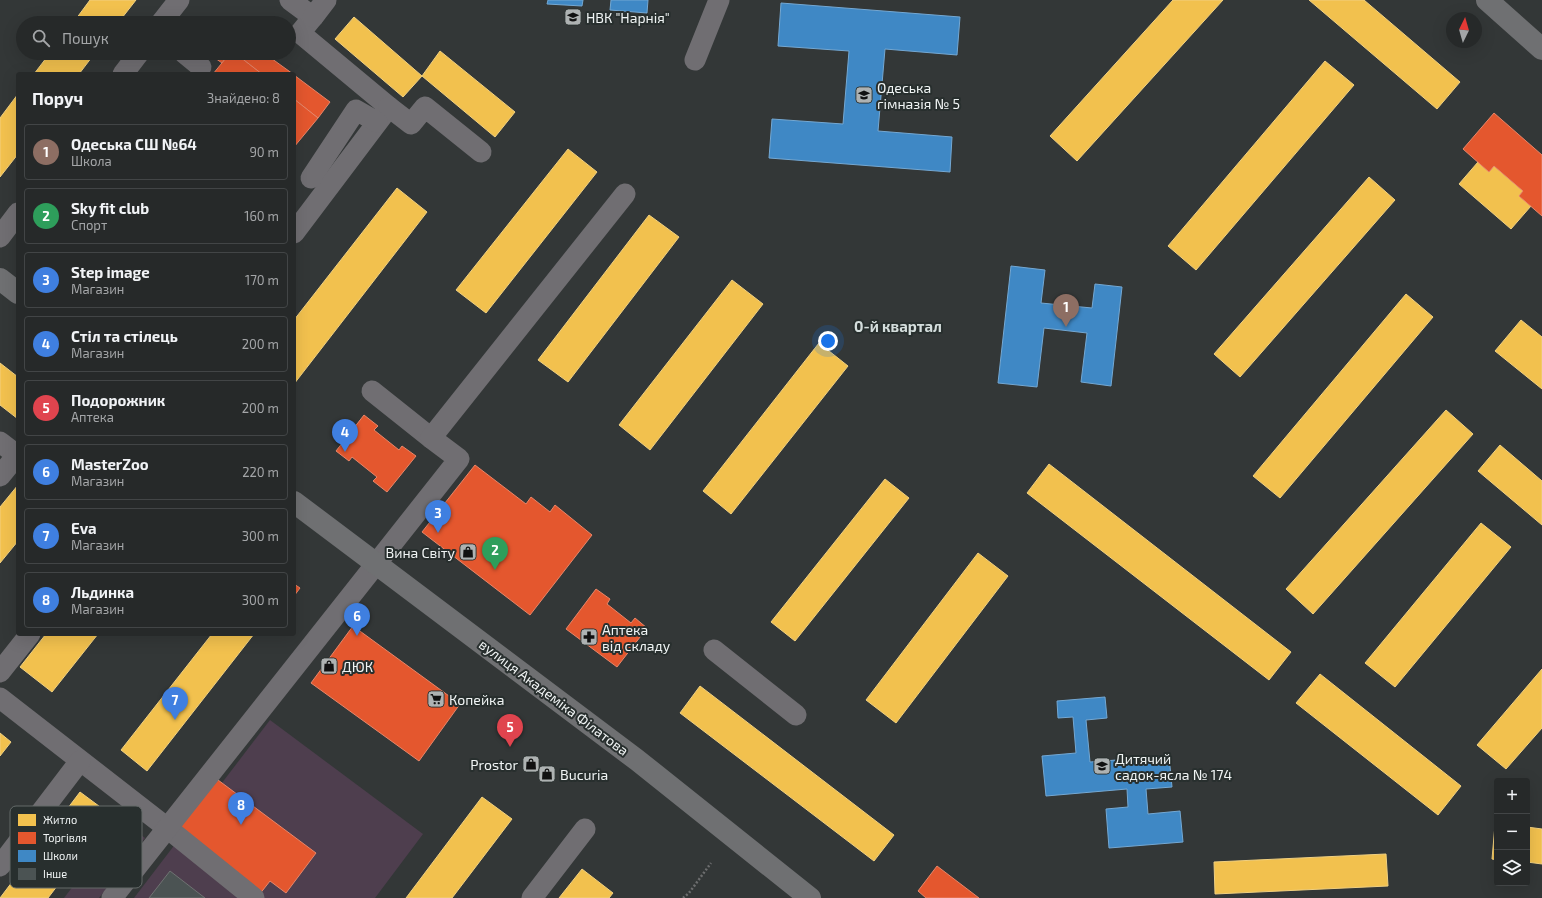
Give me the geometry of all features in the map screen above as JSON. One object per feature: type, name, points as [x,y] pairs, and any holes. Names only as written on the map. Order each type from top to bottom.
[{"type":"main road","points":[[1486,0],[1542,49]]},
{"type":"main road","points":[[0,280],[16,292]]},
{"type":"main road","name":"вулиця Академіка Філатова","points":[[296,504],[637,760],[810,898]]},
{"type":"lane","points":[[166,16],[179,0]]},
{"type":"lane","points":[[290,0],[313,17]]},
{"type":"lane","points":[[326,0],[300,33],[383,115]]},
{"type":"lane","points":[[695,60],[719,0]]},
{"type":"lane","points":[[125,72],[134,60]]},
{"type":"lane","points":[[192,60],[201,67]]},
{"type":"lane","points":[[311,178],[356,110],[383,115],[411,124],[425,108],[482,152]]},
{"type":"lane","points":[[296,230],[383,115]]},
{"type":"lane","points":[[431,438],[625,194]]},
{"type":"lane","points":[[0,237],[16,216]]},
{"type":"lane","points":[[142,859],[458,459],[372,391]]},
{"type":"lane","points":[[0,442],[16,454]]},
{"type":"lane","points":[[0,476],[16,457]]},
{"type":"lane","points":[[0,672],[28,636]]},
{"type":"lane","points":[[714,650],[796,715]]},
{"type":"lane","points":[[0,698],[139,806]]},
{"type":"lane","points":[[46,806],[80,761]]},
{"type":"lane","points":[[142,809],[254,898]]},
{"type":"lane","points":[[532,898],[585,829]]},
{"type":"lane","points":[[0,866],[10,853]]},
{"type":"lane","points":[[112,898],[120,888]]},
{"type":"path","points":[[683,898],[689,893],[711,863]]},
{"type":"shaded area","points":[[270,720],[423,834],[375,898],[134,898]]},
{"type":"shaded area","points":[[72,888],[107,888],[99,898],[64,898]]},
{"type":"building: Житло","points":[[90,0],[136,0],[123,16],[78,16]]},
{"type":"building: Житло","points":[[1173,0],[1223,0],[1077,161],[1050,136]]},
{"type":"building: Житло","points":[[1309,0],[1364,0],[1460,82],[1437,109]]},
{"type":"building: Житло","points":[[354,17],[422,76],[403,97],[335,39]]},
{"type":"building: Житло","points":[[440,51],[515,112],[495,137],[422,76]]},
{"type":"building: Житло","points":[[45,60],[90,60],[81,72],[36,72]]},
{"type":"building: Житло","points":[[1325,61],[1354,85],[1196,270],[1168,246]]},
{"type":"building: Житло","points":[[16,97],[16,157],[0,177],[0,118]]},
{"type":"building: Житло","points":[[568,149],[597,172],[486,313],[456,290]]},
{"type":"building: Житло","points":[[1478,162],[1489,172],[1494,166],[1523,191],[1519,196],[1531,206],[1511,229],[1459,184]]},
{"type":"building: Житло","points":[[1369,177],[1395,200],[1240,377],[1214,354]]},
{"type":"building: Житло","points":[[397,188],[427,212],[296,381],[296,317]]},
{"type":"building: Житло","points":[[649,215],[679,237],[568,382],[538,360]]},
{"type":"building: Житло","points":[[732,280],[763,304],[650,450],[619,425]]},
{"type":"building: Житло","points":[[1406,294],[1433,317],[1280,498],[1253,476]]},
{"type":"building: Житло","points":[[1521,320],[1542,337],[1542,389],[1495,351]]},
{"type":"building: Житло","points":[[819,343],[848,366],[731,514],[703,491]]},
{"type":"building: Житло","points":[[0,363],[16,375],[16,417],[0,405]]},
{"type":"building: Житло","points":[[1446,410],[1473,434],[1313,614],[1286,589]]},
{"type":"building: Житло","points":[[1500,445],[1542,481],[1542,525],[1478,471]]},
{"type":"building: Житло","points":[[1049,464],[1291,652],[1269,680],[1027,493]]},
{"type":"building: Житло","points":[[885,479],[909,498],[795,641],[771,622]]},
{"type":"building: Житло","points":[[16,487],[16,543],[0,563],[0,507]]},
{"type":"building: Житло","points":[[1481,523],[1511,547],[1395,687],[1365,663]]},
{"type":"building: Житло","points":[[978,553],[1008,576],[896,723],[866,700]]},
{"type":"building: Житло","points":[[44,636],[96,636],[52,692],[20,667]]},
{"type":"building: Житло","points":[[210,636],[252,636],[147,771],[121,750]]},
{"type":"building: Житло","points":[[1542,669],[1542,728],[1506,769],[1477,745]]},
{"type":"building: Житло","points":[[1320,674],[1461,786],[1438,815],[1296,703]]},
{"type":"building: Житло","points":[[700,686],[894,835],[874,861],[680,713]]},
{"type":"building: Житло","points":[[0,733],[11,742],[0,756]]},
{"type":"building: Житло","points":[[80,792],[99,806],[69,806]]},
{"type":"building: Житло","points":[[482,797],[512,819],[452,898],[406,898]]},
{"type":"building: Житло","points":[[1530,827],[1542,829],[1542,864],[1530,862]]},
{"type":"building: Житло","points":[[1494,836],[1494,859],[1492,859]]},
{"type":"building: Житло","points":[[1386,854],[1388,886],[1215,894],[1214,862]]},
{"type":"building: Житло","points":[[582,869],[613,893],[609,898],[559,898]]},
{"type":"building: Житло","points":[[10,885],[10,888],[56,888],[48,898],[0,898]]},
{"type":"building: Торгівля","points":[[224,60],[244,60],[259,72],[215,72]]},
{"type":"building: Торгівля","points":[[244,60],[274,60],[290,72],[259,72]]},
{"type":"building: Торгівля","points":[[296,76],[330,102],[318,118],[296,101]]},
{"type":"building: Торгівля","points":[[296,101],[318,118],[296,145]]},
{"type":"building: Торгівля","points":[[1494,113],[1542,155],[1542,216],[1519,196],[1523,191],[1494,166],[1489,172],[1463,149]]},
{"type":"building: Торгівля","points":[[364,415],[378,426],[374,430],[399,450],[402,446],[416,456],[387,492],[373,481],[377,477],[352,457],[349,461],[336,451]]},
{"type":"building: Торгівля","points":[[475,465],[526,504],[531,497],[550,512],[555,505],[592,535],[530,615],[422,532]]},
{"type":"building: Торгівля","points":[[296,585],[300,588],[296,593]]},
{"type":"building: Торгівля","points":[[596,589],[610,599],[607,604],[631,623],[635,618],[647,628],[617,667],[566,629]]},
{"type":"building: Торгівля","points":[[353,626],[460,704],[419,761],[311,683]]},
{"type":"building: Торгівля","points":[[214,777],[316,853],[286,893],[270,881],[259,895],[173,831]]},
{"type":"building: Торгівля","points":[[937,866],[979,898],[926,898],[918,891]]},
{"type":"building: Школи","points":[[548,0],[583,0],[582,6],[547,4]]},
{"type":"building: Школи","points":[[611,0],[648,0],[647,13],[610,10]]},
{"type":"building: Школи","points":[[781,3],[960,17],[957,55],[885,49],[878,131],[952,137],[950,172],[769,158],[772,119],[843,124],[849,51],[778,46]]},
{"type":"building: Школи","points":[[1011,266],[1045,270],[1041,303],[1092,308],[1095,284],[1122,287],[1111,386],[1081,382],[1087,333],[1044,328],[1037,387],[998,383]]},
{"type":"building: Школи","points":[[1105,697],[1107,718],[1086,720],[1090,762],[1169,756],[1172,787],[1146,789],[1148,814],[1180,811],[1183,842],[1109,848],[1106,809],[1128,807],[1127,789],[1046,796],[1042,756],[1076,753],[1073,717],[1058,718],[1057,701]]},
{"type":"building: Інше","points":[[170,871],[205,898],[149,898]]},
{"type":"place","name":"НВК \"Нарнія\"","points":[[573,17]]},
{"type":"place","name":"Одеська гімназія № 5","points":[[864,95]]},
{"type":"place","name":"Одеська СШ №64","points":[[1066,327]]},
{"type":"place","name":"Стіл та стілець","points":[[345,452]]},
{"type":"place","name":"Step image","points":[[438,533]]},
{"type":"place","name":"Вина Світу","points":[[468,552]]},
{"type":"place","name":"Sky fit club","points":[[495,570]]},
{"type":"place","name":"MasterZoo","points":[[357,636]]},
{"type":"place","name":"Аптека від складу","points":[[589,637]]},
{"type":"place","name":"ДЮК","points":[[329,666]]},
{"type":"place","name":"Копейка","points":[[436,699]]},
{"type":"place","name":"Eva","points":[[175,720]]},
{"type":"place","name":"Подорожник","points":[[510,747]]},
{"type":"place","name":"Prostor","points":[[531,764]]},
{"type":"place","name":"Дитячий садок-ясла № 174","points":[[1102,766]]},
{"type":"place","name":"Bucuria","points":[[547,774]]},
{"type":"place","name":"Льдинка","points":[[241,825]]},
{"type":"district","name":"0-й квартал","points":[[898,326]]}]
